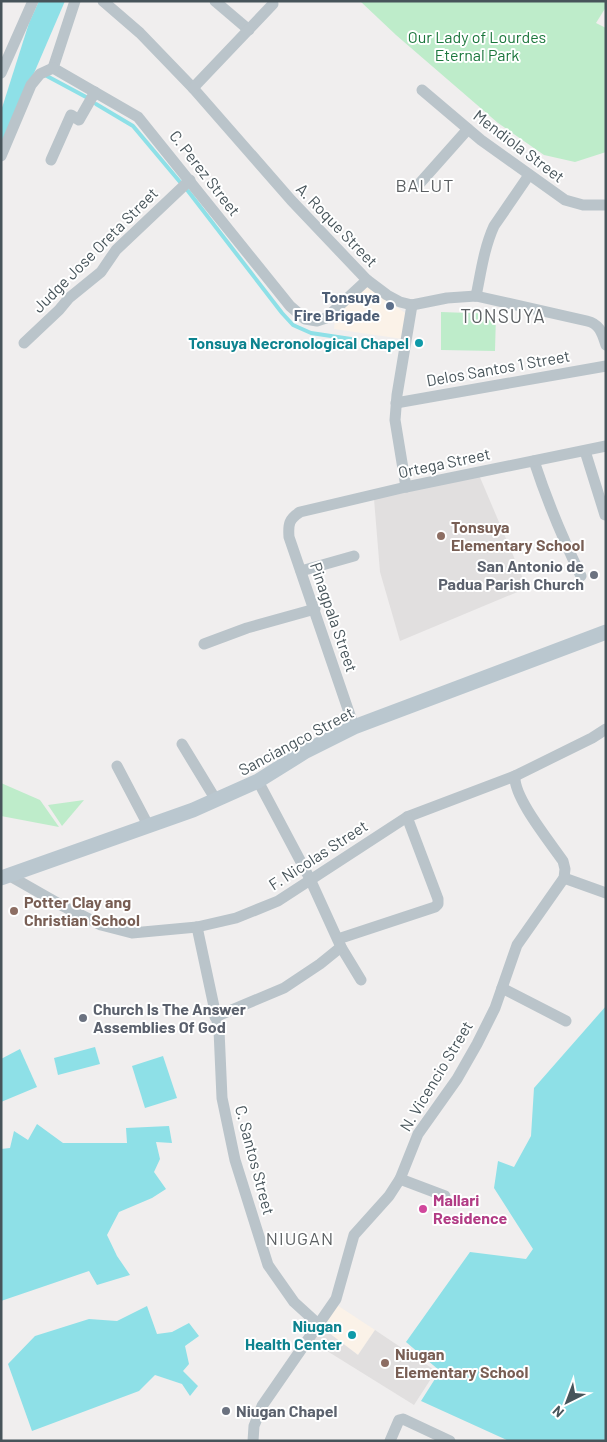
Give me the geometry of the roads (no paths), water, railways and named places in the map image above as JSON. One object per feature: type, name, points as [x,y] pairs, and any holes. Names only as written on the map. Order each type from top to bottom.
[{"type":"main road","name":"Sanciangco Street","points":[[6,877],[216,800],[258,781],[306,751],[354,727],[606,632]]},
{"type":"street","points":[[1,73],[33,1]]},
{"type":"street","points":[[1,156],[31,85],[40,74],[53,68],[75,1]]},
{"type":"street","name":"A. Roque Street","points":[[103,1],[140,33],[194,88],[291,200],[367,280],[400,302],[412,305]]},
{"type":"street","points":[[215,1],[249,30]]},
{"type":"street","points":[[194,88],[273,4]]},
{"type":"street","name":"C. Perez Street","points":[[53,68],[138,117],[290,306],[305,319],[317,321],[326,318],[367,280]]},
{"type":"street","name":"Mendiola Street","points":[[422,90],[468,129],[565,200],[583,205],[606,204]]},
{"type":"street","points":[[51,160],[71,115],[79,120],[95,92]]},
{"type":"street","points":[[420,183],[468,129]]},
{"type":"street","points":[[476,296],[486,244],[494,226],[529,175]]},
{"type":"street","name":"Judge Jose Oreta Street","points":[[24,343],[69,298],[100,272],[116,250],[190,180]]},
{"type":"street","points":[[406,487],[396,420],[396,403],[412,305],[447,298],[476,296],[595,323],[600,329],[606,345]]},
{"type":"street","name":"Delos Santos 1 Street","points":[[396,403],[606,366]]},
{"type":"street","name":"Ortega Street","points":[[291,518],[300,512],[406,487],[606,446]]},
{"type":"street","points":[[585,451],[605,515]]},
{"type":"street","points":[[534,461],[548,501],[581,576]]},
{"type":"street","name":"Pinagpala Street","points":[[291,518],[288,526],[289,537],[354,727]]},
{"type":"street","points":[[302,571],[354,556]]},
{"type":"street","points":[[204,644],[247,628],[315,609]]},
{"type":"street","name":"F. Nicolas Street","points":[[6,877],[101,925],[132,933],[197,927],[236,918],[278,901],[407,817],[515,776],[592,738],[606,729]]},
{"type":"street","points":[[182,744],[216,800]]},
{"type":"street","points":[[117,766],[148,825]]},
{"type":"street","points":[[515,776],[516,790],[562,861],[566,874],[564,878],[606,892]]},
{"type":"street","points":[[258,781],[310,880],[340,943],[361,980]]},
{"type":"street","points":[[215,1017],[284,988],[320,964],[340,943],[435,907],[438,904],[438,899],[407,817]]},
{"type":"street","name":"N. Vicencio Street","points":[[253,1441],[254,1426],[262,1406],[317,1323],[336,1298],[354,1234],[389,1196],[400,1179],[418,1134],[465,1065],[495,1008],[517,945],[564,878]]},
{"type":"street","name":"C. Santos Street","points":[[197,927],[219,1030],[222,1098],[235,1160],[268,1265],[294,1302],[317,1323]]},
{"type":"street","points":[[502,988],[566,1021]]},
{"type":"street","points":[[400,1179],[445,1196]]},
{"type":"street","points":[[390,1441],[399,1420],[403,1419],[450,1441]]},
{"type":"water","points":[[39,1],[65,1],[1,150],[1,111],[29,23]]},
{"type":"water","points":[[606,1006],[606,1441],[509,1441],[421,1401],[440,1371],[406,1342],[470,1252],[526,1259],[533,1249],[494,1188],[498,1161],[514,1167],[531,1136],[534,1088]]},
{"type":"water","points":[[95,1047],[100,1064],[58,1075],[54,1058]]},
{"type":"water","points":[[20,1049],[37,1087],[1,1102],[1,1059]]},
{"type":"water","points":[[163,1056],[177,1098],[145,1108],[132,1066]]},
{"type":"water","points":[[37,1124],[63,1143],[127,1143],[126,1128],[169,1126],[172,1143],[156,1142],[160,1159],[154,1172],[166,1189],[152,1198],[119,1212],[107,1235],[117,1256],[130,1275],[97,1285],[89,1271],[1,1301],[1,1149],[10,1148],[14,1131],[28,1140]]},
{"type":"water","points":[[147,1306],[157,1334],[172,1332],[189,1323],[199,1336],[185,1346],[189,1364],[183,1371],[198,1386],[190,1396],[182,1384],[155,1375],[139,1391],[32,1431],[8,1364],[35,1336],[89,1319],[117,1321]]},
{"type":"waterway","points":[[45,75],[86,97]]},
{"type":"waterway","points":[[96,104],[133,126],[180,182]]},
{"type":"waterway","points":[[188,191],[293,325],[311,333],[351,339]]},
{"type":"place","name":"Tonsuya Fire Brigade","points":[[390,306]]},
{"type":"place","name":"Tonsuya Necronological Chapel","points":[[419,343]]},
{"type":"place","name":"Tonsuya Elementary School","points":[[441,536]]},
{"type":"place","name":"San Antonio de Padua Parish Church","points":[[594,575]]},
{"type":"place","name":"Potter Clay ang Christian School","points":[[14,911]]},
{"type":"place","name":"Church Is The Answer Assemblies Of God","points":[[83,1018]]},
{"type":"place","name":"Mallari Residence","points":[[423,1209]]},
{"type":"place","name":"Niugan Health Center","points":[[352,1335]]},
{"type":"place","name":"Niugan Elementary School","points":[[385,1363]]},
{"type":"place","name":"Niugan Chapel","points":[[226,1411]]},
{"type":"district","name":"BALUT","points":[[425,186]]},
{"type":"district","name":"TONSUYA","points":[[503,316]]},
{"type":"district","name":"NIUGAN","points":[[300,1239]]},
{"type":"park label","name":"Our Lady of Lourdes Eternal Park","points":[[477,46]]}]
